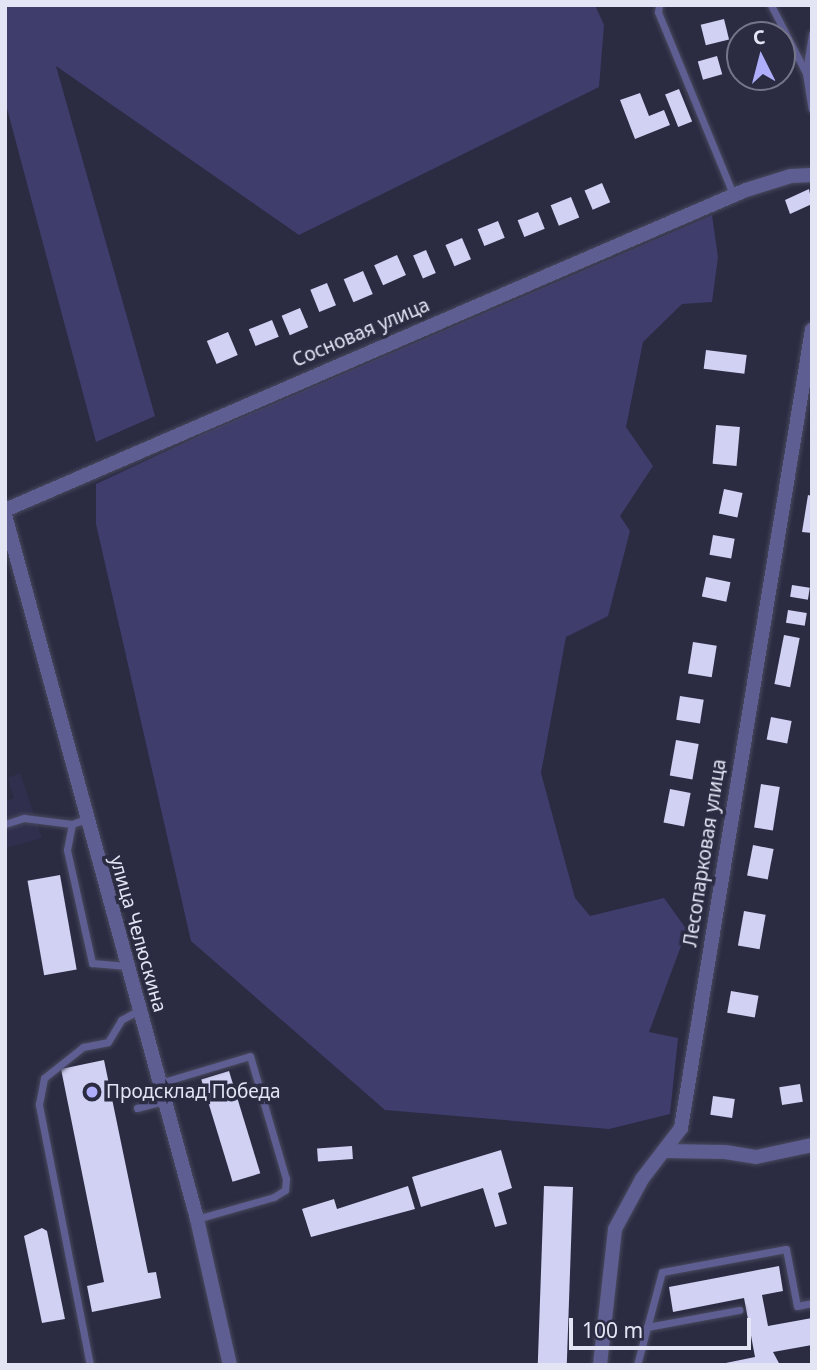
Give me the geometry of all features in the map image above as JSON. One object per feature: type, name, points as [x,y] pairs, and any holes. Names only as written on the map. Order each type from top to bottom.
[{"type":"street","name":"Сосновая улица","points":[[5,510],[734,195],[791,176],[812,175]]},
{"type":"street","name":"Лесопарковая улица","points":[[600,1365],[615,1229],[681,1128],[812,330]]},
{"type":"street","name":"улица Челюскина","points":[[5,515],[197,1219],[230,1365]]},
{"type":"street","points":[[664,1151],[725,1152],[757,1157],[812,1145]]},
{"type":"lane","points":[[659,5],[734,195]]},
{"type":"lane","points":[[771,5],[810,83],[812,109]]},
{"type":"lane","points":[[806,73],[812,33]]},
{"type":"lane","points":[[5,824],[24,818],[72,824],[86,819]]},
{"type":"lane","points":[[72,824],[66,850],[92,963],[127,966]]},
{"type":"lane","points":[[90,1365],[39,1104],[44,1078],[83,1047],[108,1042],[121,1020],[139,1010]]},
{"type":"lane","points":[[160,1083],[250,1056],[286,1179],[285,1190],[274,1197],[197,1219]]},
{"type":"lane","points":[[137,1108],[165,1101]]},
{"type":"lane","points":[[637,1365],[662,1272],[786,1249],[797,1306],[812,1303]]},
{"type":"lane","points":[[647,1327],[739,1310]]},
{"type":"shaded area","points":[[5,5],[595,5],[604,25],[599,87],[299,235],[56,66],[155,416],[96,442],[5,101]]},
{"type":"shaded area","points":[[712,215],[718,257],[712,302],[682,304],[643,342],[626,427],[653,466],[620,516],[630,531],[608,616],[566,637],[541,773],[575,898],[590,916],[664,898],[687,930],[649,1032],[678,1038],[670,1114],[609,1129],[385,1110],[191,941],[96,524],[96,484],[205,433]]},
{"type":"shaded area","points":[[20,773],[42,838],[5,848],[5,801],[14,798],[8,778]]},
{"type":"building","points":[[724,19],[726,40],[706,45],[701,25]]},
{"type":"building","points":[[717,56],[722,74],[703,80],[698,62]]},
{"type":"building","points":[[679,89],[692,121],[678,127],[665,95]]},
{"type":"building","points":[[640,93],[649,116],[664,110],[670,125],[635,139],[620,100]]},
{"type":"building","points":[[602,183],[610,202],[593,210],[585,190]]},
{"type":"building","points":[[809,189],[812,204],[790,214],[785,200]]},
{"type":"building","points":[[571,197],[579,217],[559,226],[551,205]]},
{"type":"building","points":[[538,212],[545,229],[524,237],[518,220]]},
{"type":"building","points":[[498,221],[505,238],[484,246],[478,229]]},
{"type":"building","points":[[462,238],[471,259],[454,266],[445,245]]},
{"type":"building","points":[[426,250],[436,273],[423,278],[413,255]]},
{"type":"building","points":[[397,255],[406,275],[383,285],[374,265]]},
{"type":"building","points":[[363,271],[373,294],[353,302],[344,279]]},
{"type":"building","points":[[327,283],[336,305],[319,312],[310,290]]},
{"type":"building","points":[[300,308],[308,327],[290,335],[282,316]]},
{"type":"building","points":[[272,320],[279,337],[256,346],[249,329]]},
{"type":"building","points":[[228,332],[238,355],[217,364],[207,341]]},
{"type":"building","points":[[706,350],[747,355],[744,374],[704,369]]},
{"type":"building","points":[[716,425],[740,427],[737,466],[713,464]]},
{"type":"building","points":[[724,489],[743,493],[737,517],[719,513]]},
{"type":"building","points":[[808,495],[812,496],[812,533],[802,532]]},
{"type":"building","points":[[713,535],[735,539],[731,559],[710,555]]},
{"type":"building","points":[[706,577],[730,582],[726,602],[702,597]]},
{"type":"building","points":[[792,585],[810,588],[808,600],[790,597]]},
{"type":"building","points":[[788,610],[807,613],[805,626],[786,623]]},
{"type":"building","points":[[784,635],[800,638],[790,687],[774,684]]},
{"type":"building","points":[[693,642],[717,646],[712,677],[688,674]]},
{"type":"building","points":[[680,696],[704,700],[700,723],[676,720]]},
{"type":"building","points":[[771,717],[792,721],[787,744],[767,740]]},
{"type":"building","points":[[676,740],[699,744],[692,779],[670,775]]},
{"type":"building","points":[[761,784],[780,787],[773,830],[754,827]]},
{"type":"building","points":[[670,789],[691,793],[684,826],[664,822]]},
{"type":"building","points":[[753,845],[774,849],[768,879],[747,875]]},
{"type":"building","points":[[60,875],[77,970],[44,975],[28,881]]},
{"type":"building","points":[[744,911],[766,915],[760,949],[738,945]]},
{"type":"building","points":[[731,991],[759,996],[755,1018],[727,1013]]},
{"type":"building","points":[[104,1060],[148,1273],[156,1272],[161,1298],[92,1312],[87,1286],[104,1282],[61,1069]]},
{"type":"building","points":[[229,1071],[260,1173],[233,1182],[201,1079]]},
{"type":"building","points":[[800,1084],[803,1102],[782,1105],[779,1087]]},
{"type":"building","points":[[713,1096],[735,1099],[732,1118],[710,1115]]},
{"type":"building","points":[[352,1146],[353,1159],[318,1161],[317,1148]]},
{"type":"building","points":[[501,1150],[512,1188],[498,1193],[507,1224],[495,1227],[483,1188],[421,1207],[412,1177]]},
{"type":"building","points":[[408,1186],[415,1209],[311,1237],[302,1209],[334,1199],[337,1209]]},
{"type":"building","points":[[544,1186],[573,1187],[567,1365],[538,1365]]},
{"type":"building","points":[[42,1228],[47,1231],[65,1319],[42,1323],[24,1236]]},
{"type":"building","points":[[779,1266],[783,1291],[762,1295],[768,1326],[812,1318],[812,1345],[773,1352],[780,1365],[716,1365],[755,1357],[744,1298],[673,1312],[669,1287]]},
{"type":"place","name":"Продсклад Победа","points":[[92,1092]]}]
